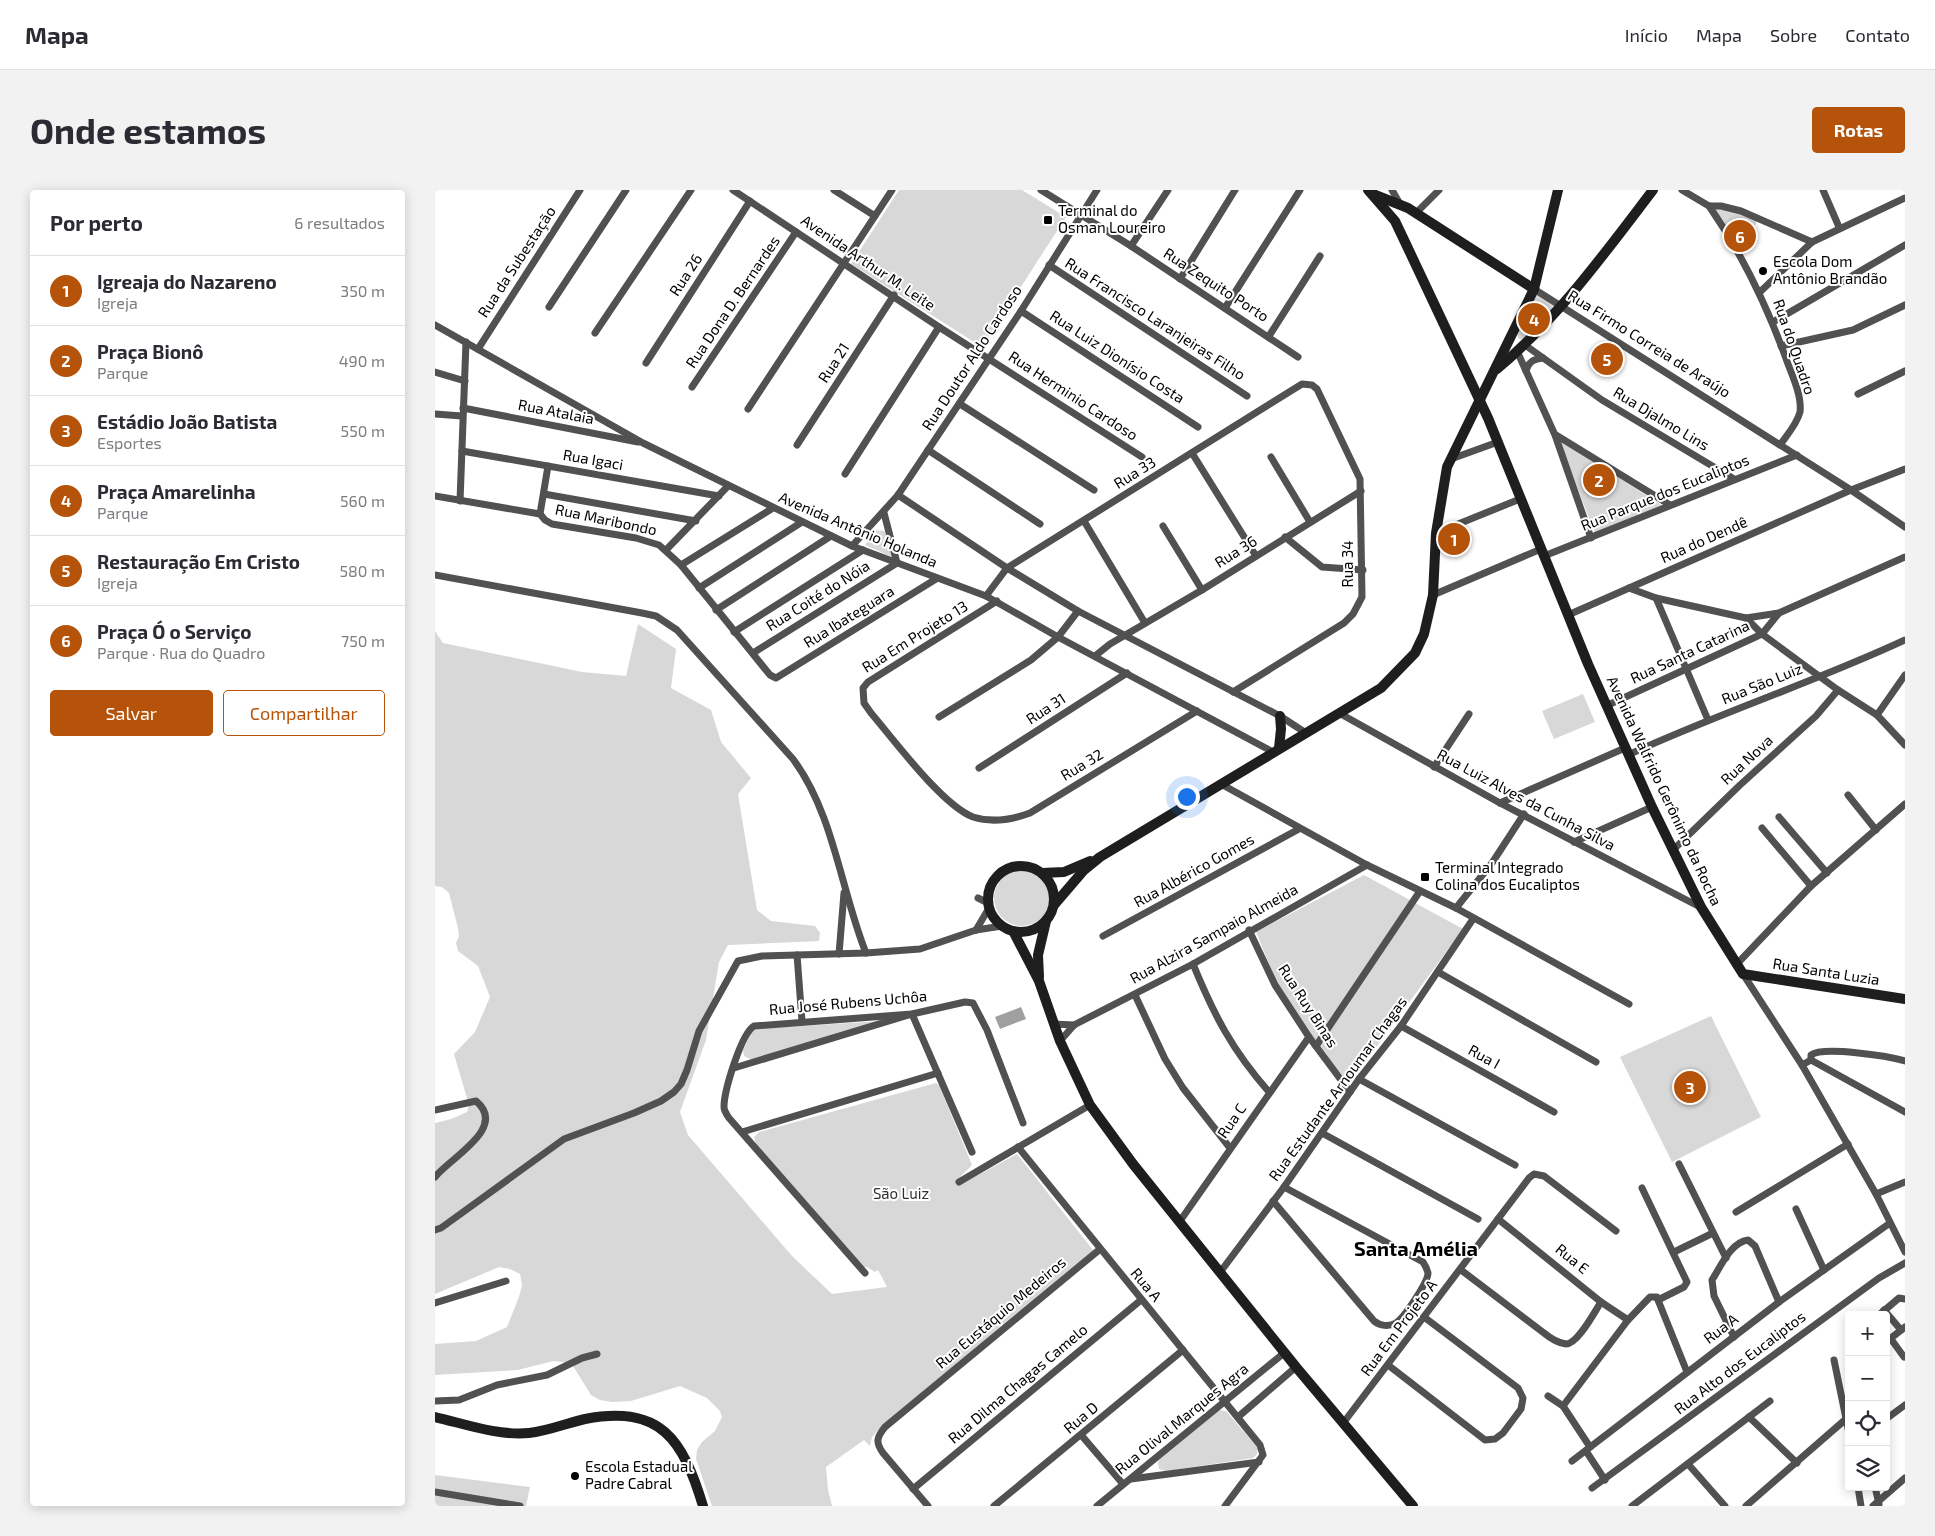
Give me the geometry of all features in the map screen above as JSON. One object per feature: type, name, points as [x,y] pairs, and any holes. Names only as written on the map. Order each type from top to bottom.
[{"type":"street","name":"Rua da Subestação","points":[[478,349],[580,190]]},
{"type":"street","points":[[549,307],[626,190]]},
{"type":"street","points":[[595,333],[691,190]]},
{"type":"street","name":"Avenida Arthur M. Leite","points":[[733,190],[894,295],[939,327],[989,357]]},
{"type":"street","points":[[834,190],[875,216]]},
{"type":"street","points":[[748,408],[891,190]]},
{"type":"street","name":"Rua Zequito Porto","points":[[1041,190],[1131,246],[1298,357]]},
{"type":"street","name":"Rua Doutor Aldo Cardoso","points":[[852,546],[884,513],[898,495],[1021,311],[1097,190]]},
{"type":"street","points":[[1131,246],[1168,190]]},
{"type":"street","points":[[1180,279],[1235,190]]},
{"type":"street","points":[[1225,308],[1300,190]]},
{"type":"street","points":[[1392,190],[1408,208]]},
{"type":"street","points":[[1395,221],[1399,213],[1439,190]]},
{"type":"street","points":[[1039,981],[1038,956],[1046,921],[1054,905],[1084,870],[1100,857],[1381,688],[1415,653],[1424,634],[1433,595],[1436,533],[1441,491],[1451,459],[1534,289],[1558,190]]},
{"type":"street","points":[[1494,371],[1521,348],[1562,307],[1653,190]]},
{"type":"street","points":[[1683,190],[1709,206],[1721,206],[1741,211],[1812,242]]},
{"type":"street","points":[[1823,190],[1839,227]]},
{"type":"street","name":"Rua Firmo Correia de Araújo","points":[[1373,191],[1408,208],[1797,455],[1905,527]]},
{"type":"street","name":"Rua Firmo Correia de Araújo","points":[[1373,191],[1395,221],[1401,244],[1452,351],[1480,401]]},
{"type":"street","points":[[1760,292],[1812,242],[1839,227],[1905,198]]},
{"type":"street","name":"Rua 26","points":[[645,363],[750,201]]},
{"type":"street","name":"Rua do Quadro","points":[[1709,206],[1727,233],[1760,292],[1773,322],[1794,382],[1799,413],[1791,431],[1781,445]]},
{"type":"street","name":"Rua Dona D. Bernardes","points":[[693,387],[796,232]]},
{"type":"street","points":[[1773,322],[1905,244]]},
{"type":"street","points":[[1269,336],[1320,256]]},
{"type":"street","name":"Rua Francisco Laranjeiras Filho","points":[[1049,265],[1247,396]]},
{"type":"street","name":"Rua 21","points":[[797,445],[894,295]]},
{"type":"street","points":[[1781,346],[1853,330],[1905,305]]},
{"type":"street","name":"Rua Luiz Dionísio Costa","points":[[1021,311],[1198,426]]},
{"type":"street","name":"Avenida Antônio Holanda","points":[[435,325],[643,443],[728,486],[852,546],[936,579],[967,587],[986,596],[1058,637],[1197,711],[1276,750]]},
{"type":"street","points":[[845,474],[939,327]]},
{"type":"street","points":[[1512,336],[1515,345],[1521,348]]},
{"type":"street","points":[[460,501],[465,342]]},
{"type":"street","points":[[1521,348],[1526,371],[1555,435],[1591,538]]},
{"type":"street","name":"Rua Djalmo Lins","points":[[1521,348],[1543,358],[1602,400],[1734,479]]},
{"type":"street","name":"Rua Herminio Cardoso","points":[[989,357],[1142,457]]},
{"type":"street","points":[[1526,371],[1530,363],[1535,359],[1543,358]]},
{"type":"street","points":[[1858,394],[1905,371]]},
{"type":"street","points":[[435,372],[465,381]]},
{"type":"street","points":[[1464,373],[1488,383]]},
{"type":"street","name":"Rua 33","points":[[986,596],[1007,568],[1302,384],[1307,383]]},
{"type":"street","name":"Rua 34","points":[[1233,692],[1344,623],[1353,614],[1362,597],[1360,479],[1354,462],[1317,389],[1307,383]]},
{"type":"street","name":"Avenida Walfrido Gerônimo da Rocha","points":[[1480,401],[1606,706],[1652,807],[1701,907],[1736,965],[1802,1064],[1877,1194],[1905,1252]]},
{"type":"street","points":[[960,404],[1094,490]]},
{"type":"street","name":"Rua Atalaia","points":[[435,414],[463,412],[643,443]]},
{"type":"street","points":[[1471,419],[1487,418]]},
{"type":"street","points":[[1555,435],[1670,506]]},
{"type":"street","points":[[1451,459],[1498,442]]},
{"type":"street","points":[[928,450],[1040,524]]},
{"type":"street","name":"Rua Igaci","points":[[462,451],[719,496]]},
{"type":"street","points":[[1192,453],[1256,556]]},
{"type":"street","name":"Rua Parque dos Eucaliptos","points":[[1433,595],[1542,552],[1591,538],[1797,455]]},
{"type":"street","points":[[1271,457],[1310,522]]},
{"type":"street","points":[[540,514],[548,466]]},
{"type":"street","name":"Rua do Dendê","points":[[1568,615],[1851,490],[1905,469]]},
{"type":"street","points":[[666,550],[728,486]]},
{"type":"street","name":"Rua 36","points":[[1095,656],[1145,622],[1202,590],[1361,491]]},
{"type":"street","points":[[543,494],[696,521]]},
{"type":"street","points":[[898,495],[1007,568],[1079,611],[1280,716],[1306,733]]},
{"type":"street","name":"Rua Maribondo","points":[[435,496],[540,514],[552,524],[636,538],[659,545],[681,565],[770,675],[776,678]]},
{"type":"street","points":[[1436,533],[1520,499]]},
{"type":"street","points":[[681,565],[773,508]]},
{"type":"street","points":[[884,513],[897,563]]},
{"type":"street","points":[[1084,521],[1145,622]]},
{"type":"street","points":[[699,588],[802,522]]},
{"type":"street","points":[[1163,526],[1202,590]]},
{"type":"street","points":[[716,610],[831,536]]},
{"type":"street","points":[[1285,538],[1323,568],[1363,570]]},
{"type":"street","points":[[735,632],[863,550]]},
{"type":"street","name":"Rua Santa Catarina","points":[[1746,618],[1779,614],[1905,557]]},
{"type":"street","name":"Rua Coité do Nóia","points":[[753,652],[897,563]]},
{"type":"street","points":[[435,574],[656,616],[677,630],[807,777],[819,802],[844,890],[866,953]]},
{"type":"street","name":"Rua Ibateguara","points":[[776,678],[936,579]]},
{"type":"street","points":[[1629,588],[1656,598],[1746,618],[1762,634],[1838,690],[1877,715],[1905,745]]},
{"type":"street","points":[[1656,598],[1708,720]]},
{"type":"street","name":"Rua Em Projeto 13","points":[[974,817],[960,810],[943,796],[864,703],[863,688],[867,682],[997,602]]},
{"type":"street","points":[[939,717],[1031,660],[1058,637],[1079,611]]},
{"type":"street","name":"Rua Santa Catarina","points":[[1606,706],[1762,634],[1779,614]]},
{"type":"street","name":"Rua São Luiz","points":[[1500,803],[1627,751],[1773,697],[1905,640]]},
{"type":"street","name":"Rua 31","points":[[979,768],[1127,673]]},
{"type":"street","points":[[1877,715],[1905,674]]},
{"type":"street","name":"Rua Nova","points":[[1673,850],[1740,785],[1816,716],[1838,690]]},
{"type":"street","name":"Rua 32","points":[[974,817],[992,820],[1012,820],[1030,813],[1197,711]]},
{"type":"street","name":"Rua Luiz Alves da Cunha Silva","points":[[1339,714],[1500,803],[1701,907]]},
{"type":"street","points":[[1434,767],[1469,714]]},
{"type":"street","points":[[1276,750],[1281,729],[1280,716]]},
{"type":"street","points":[[1221,784],[1299,829],[1367,865],[1456,908],[1629,1004]]},
{"type":"street","points":[[1848,795],[1876,830]]},
{"type":"street","points":[[1736,965],[1811,886],[1905,804]]},
{"type":"street","points":[[1574,842],[1652,807]]},
{"type":"street","points":[[1456,908],[1492,863],[1524,814]]},
{"type":"street","points":[[1779,817],[1827,873]]},
{"type":"street","points":[[1762,828],[1811,886]]},
{"type":"street","name":"Rua Albérico Gomes","points":[[1103,936],[1299,829]]},
{"type":"street","points":[[1042,873],[1064,872],[1100,857]]},
{"type":"street","name":"Rua Alzira Sampaio Almeida","points":[[1060,1041],[1073,1025],[1193,964],[1249,930],[1367,865]]},
{"type":"street","points":[[1046,921],[1031,930],[1013,931],[1002,926],[994,918],[989,906],[989,892],[993,881],[1000,873],[1010,867],[1032,867],[1042,873],[1053,887],[1054,905]]},
{"type":"street","points":[[839,954],[844,890]]},
{"type":"street","points":[[1316,1046],[1420,891]]},
{"type":"street","points":[[978,898],[989,906]]},
{"type":"street","points":[[976,930],[989,906]]},
{"type":"street","name":"Rua Estudante Arnoumar Chagas","points":[[1221,1271],[1284,1187],[1359,1079],[1401,1026],[1473,919]]},
{"type":"street","points":[[435,1230],[441,1228],[564,1139],[634,1113],[661,1101],[674,1092],[681,1084],[687,1070],[699,1031],[738,961],[762,956],[866,953],[920,949],[976,930],[1002,926]]},
{"type":"street","name":"Rua Ruy Binas","points":[[1249,930],[1275,984],[1309,1037],[1351,1092]]},
{"type":"street","points":[[1013,931],[1039,981],[1053,1024],[1090,1105],[1133,1164],[1221,1271],[1296,1367],[1413,1506]]},
{"type":"street","points":[[797,955],[802,1021]]},
{"type":"street","points":[[1193,964],[1225,1035],[1245,1064],[1269,1092]]},
{"type":"street","points":[[1438,972],[1596,1062]]},
{"type":"street","name":"Rua Santa Luzia","points":[[1743,974],[1905,999]]},
{"type":"street","points":[[1135,995],[1165,1059],[1183,1088],[1230,1148]]},
{"type":"street","name":"Rua José Rubens Uchôa","points":[[734,1068],[744,1037],[754,1026],[912,1014],[965,1002],[973,1003],[987,1030],[1023,1123]]},
{"type":"street","points":[[865,1273],[724,1110],[725,1096],[734,1068],[912,1014],[972,1152]]},
{"type":"street","name":"Rua Alzira Sampaio Almeida","points":[[1053,1024],[1073,1025]]},
{"type":"street","name":"Rua I","points":[[1401,1026],[1554,1112]]},
{"type":"street","name":"Rua C","points":[[1180,1221],[1309,1037]]},
{"type":"street","points":[[1811,1060],[1811,1055],[1819,1051],[1869,1053],[1905,1061]]},
{"type":"street","points":[[1802,1064],[1811,1060]]},
{"type":"street","points":[[1811,1060],[1905,1112]]},
{"type":"street","points":[[742,1132],[938,1073]]},
{"type":"street","points":[[1359,1079],[1515,1165]]},
{"type":"street","points":[[435,1110],[476,1101],[486,1113],[487,1122],[467,1149],[444,1166],[435,1177]]},
{"type":"street","points":[[959,1182],[1090,1105]]},
{"type":"street","points":[[1322,1133],[1478,1219]]},
{"type":"street","points":[[1736,1212],[1848,1144]]},
{"type":"street","name":"Rua A","points":[[1018,1147],[1099,1250],[1257,1439],[1263,1455],[1259,1462]]},
{"type":"street","points":[[1679,1164],[1726,1258]]},
{"type":"street","name":"Rua Em Projeto A","points":[[1344,1422],[1529,1178],[1534,1174],[1544,1176],[1616,1231]]},
{"type":"street","points":[[1877,1194],[1905,1182]]},
{"type":"street","points":[[1273,1202],[1374,1321],[1384,1326],[1396,1323],[1426,1282],[1428,1274],[1423,1262],[1284,1187]]},
{"type":"street","points":[[1642,1188],[1687,1282],[1684,1287],[1659,1300]]},
{"type":"street","points":[[1796,1209],[1824,1270]]},
{"type":"street","name":"Rua E","points":[[1498,1219],[1601,1302],[1628,1320]]},
{"type":"street","name":"Rua A","points":[[1572,1461],[1779,1302],[1890,1223]]},
{"type":"street","points":[[1674,1252],[1713,1233]]},
{"type":"street","points":[[1734,1337],[1714,1296],[1712,1280],[1726,1258],[1741,1241],[1748,1240],[1755,1246],[1779,1302]]},
{"type":"street","name":"Rua Eustáquio Medeiros","points":[[913,1489],[883,1453],[877,1440],[885,1426],[1099,1250]]},
{"type":"street","name":"Rua Alto dos Eucaliptos","points":[[1592,1488],[1879,1278],[1905,1263]]},
{"type":"street","points":[[1461,1270],[1554,1340],[1566,1344],[1572,1342],[1581,1334],[1601,1302]]},
{"type":"street","points":[[435,1303],[505,1282]]},
{"type":"street","points":[[1563,1406],[1628,1320],[1650,1297],[1657,1297],[1659,1300],[1687,1372]]},
{"type":"street","points":[[1882,1311],[1899,1298],[1905,1299]]},
{"type":"street","name":"Rua Dilma Chagas Camelo","points":[[913,1489],[1141,1300]]},
{"type":"street","points":[[1388,1365],[1485,1440],[1495,1439],[1521,1409],[1523,1398],[1518,1388],[1424,1317]]},
{"type":"street","points":[[1890,1319],[1903,1329],[1890,1339]]},
{"type":"street","points":[[1890,1343],[1905,1356]]},
{"type":"street","name":"Rua D","points":[[995,1506],[1183,1350]]},
{"type":"street","name":"Rua Olival Marques Agra","points":[[1097,1506],[1285,1353]]},
{"type":"street","points":[[435,1400],[459,1400],[497,1385],[547,1375],[582,1358],[597,1354]]},
{"type":"street","points":[[1834,1360],[1845,1414]]},
{"type":"street","points":[[1237,1417],[1296,1367]]},
{"type":"street","points":[[1548,1396],[1563,1406],[1605,1480]]},
{"type":"street","points":[[1632,1506],[1770,1401]]},
{"type":"street","points":[[1890,1414],[1905,1404]]},
{"type":"street","points":[[435,1417],[499,1432],[529,1433],[586,1419],[623,1415],[641,1418],[664,1430],[676,1444],[687,1460],[703,1506]]},
{"type":"street","points":[[1749,1417],[1797,1463]]},
{"type":"street","points":[[1746,1506],[1845,1420]]},
{"type":"street","points":[[1081,1436],[1123,1484]]},
{"type":"street","points":[[1131,1479],[1259,1462]]},
{"type":"street","points":[[1225,1506],[1259,1462]]},
{"type":"street","points":[[1688,1464],[1725,1506]]},
{"type":"street","points":[[1877,1505],[1905,1478]]},
{"type":"street","points":[[913,1489],[928,1506]]},
{"type":"street","points":[[1859,1491],[1861,1506]]},
{"type":"street","points":[[1875,1491],[1877,1505]]},
{"type":"street","points":[[435,1492],[506,1502],[520,1506]]},
{"type":"green space","points":[[899,190],[1022,190],[1066,217],[982,347],[851,264]]},
{"type":"green space","points":[[1719,207],[1758,220],[1740,252],[1712,208]]},
{"type":"green space","points":[[1535,292],[1558,307],[1525,340],[1519,339],[1517,335]]},
{"type":"green space","points":[[1558,439],[1663,506],[1595,533]]},
{"type":"green space","points":[[875,530],[885,531],[892,557],[865,545]]},
{"type":"green space","name":"São Luiz","points":[[638,624],[676,649],[671,688],[711,710],[721,742],[751,778],[738,794],[757,910],[771,921],[815,926],[820,933],[819,941],[728,945],[719,962],[706,1040],[680,1112],[688,1135],[792,1256],[832,1294],[887,1287],[878,1270],[875,1272],[867,1267],[862,1267],[756,1145],[754,1137],[759,1132],[936,1083],[939,1085],[972,1165],[959,1178],[959,1182],[962,1184],[1017,1154],[1093,1250],[1093,1253],[878,1430],[872,1437],[870,1446],[864,1440],[826,1467],[828,1490],[832,1506],[712,1506],[696,1459],[697,1450],[702,1442],[715,1431],[722,1417],[720,1411],[707,1398],[680,1386],[631,1401],[612,1402],[600,1400],[591,1395],[573,1366],[569,1363],[553,1361],[518,1370],[435,1375],[435,1344],[476,1341],[507,1327],[522,1285],[520,1274],[510,1269],[499,1267],[435,1294],[435,1123],[467,1112],[469,1105],[454,1054],[475,1032],[490,997],[478,966],[458,951],[456,943],[459,936],[458,928],[449,893],[442,887],[435,886],[435,631],[443,643],[582,672],[626,676]]},
{"type":"green space","points":[[1583,694],[1595,722],[1554,739],[1542,711]]},
{"type":"green space","points":[[1022,870],[1033,872],[1042,878],[1048,887],[1050,898],[1048,909],[1042,918],[1033,924],[1022,926],[1011,924],[1002,918],[996,909],[994,898],[996,887],[1002,878],[1011,872]]},
{"type":"green space","points":[[1364,875],[1463,929],[1350,1083],[1328,1060],[1276,981],[1256,932]]},
{"type":"green space","points":[[1711,1016],[1761,1117],[1672,1162],[1620,1057]]},
{"type":"green space","points":[[882,1021],[752,1060],[744,1056],[743,1051],[753,1029]]},
{"type":"green space","points":[[1219,1410],[1226,1411],[1258,1448],[1257,1454],[1253,1458],[1166,1471],[1159,1469],[1159,1460]]},
{"type":"green space","points":[[435,1475],[530,1487],[526,1506],[435,1506]]},
{"type":"shaded area","points":[[1021,1007],[1026,1019],[1000,1029],[995,1017]]},
{"type":"place","name":"Terminal do Osman Loureiro","points":[[1048,220]]},
{"type":"place","name":"Praça Ó o Serviço","points":[[1740,236]]},
{"type":"place","name":"Escola Dom Antônio Brandão","points":[[1763,271]]},
{"type":"place","name":"Praça Amarelinha","points":[[1534,319]]},
{"type":"place","name":"Restauração Em Cristo","points":[[1607,359]]},
{"type":"place","name":"Praça Bionô","points":[[1599,480]]},
{"type":"place","name":"Igreaja do Nazareno","points":[[1454,539]]},
{"type":"place","name":"Terminal Integrado Colina dos Eucaliptos","points":[[1425,877]]},
{"type":"place","name":"Estádio João Batista","points":[[1690,1087]]},
{"type":"place","name":"Escola Estadual Padre Cabral","points":[[575,1476]]},
{"type":"district","name":"Santa Amélia","points":[[1416,1249]]}]
